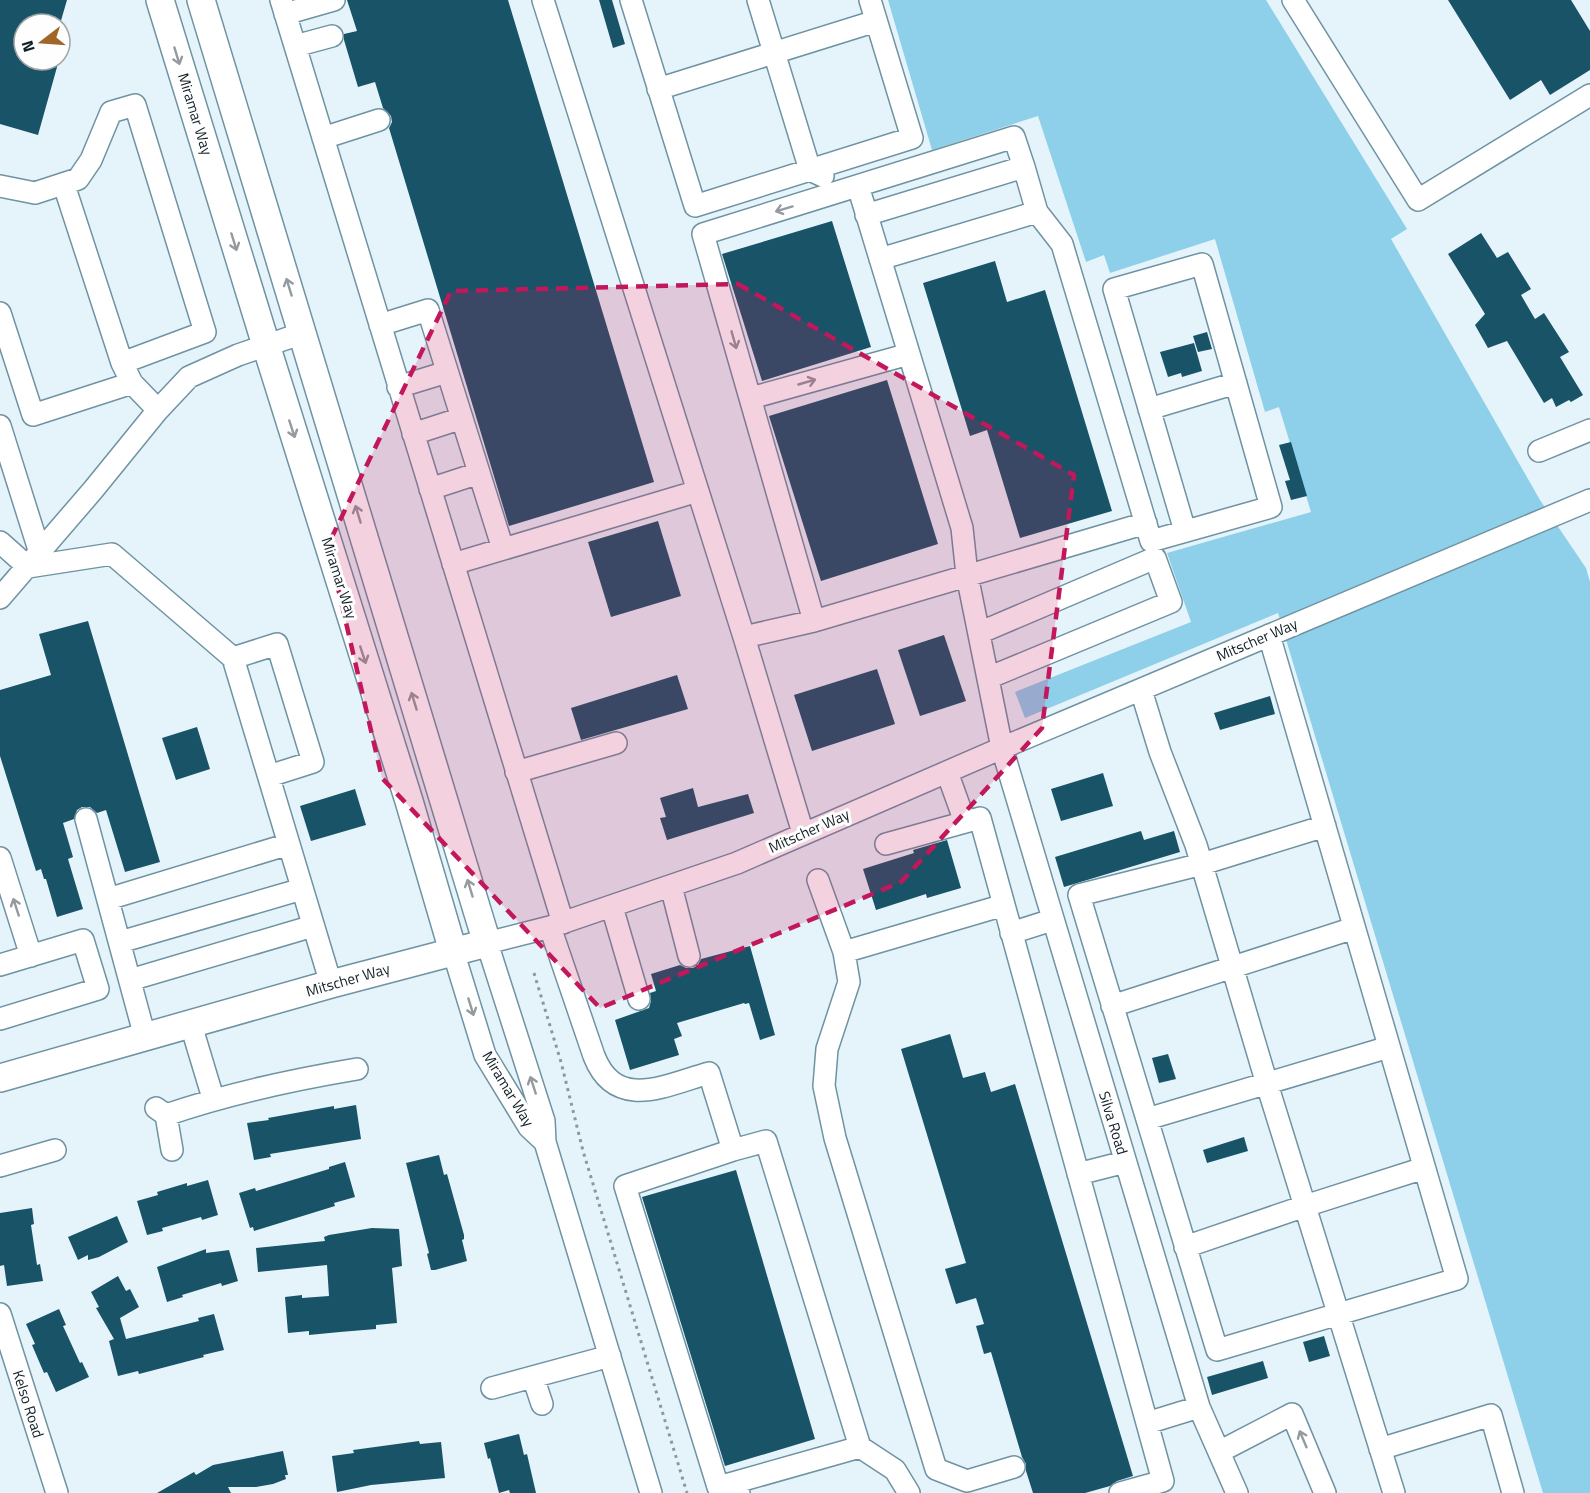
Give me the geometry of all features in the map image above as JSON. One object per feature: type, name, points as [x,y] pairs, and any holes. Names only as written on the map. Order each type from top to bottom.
[{"type":"main road","name":"Miramar Way","points":[[160,0],[410,801],[453,951]]},
{"type":"main road","name":"Miramar Way","points":[[201,0],[487,944]]},
{"type":"main road","name":"Mitscher Way","points":[[0,1078],[331,984],[487,944]]},
{"type":"street","points":[[334,0],[283,7],[516,772],[594,1056],[607,1079],[618,1087],[631,1091],[645,1091],[710,1073],[733,1150]]},
{"type":"street","points":[[543,0],[744,637],[803,833]]},
{"type":"street","points":[[631,0],[695,206],[912,138],[870,0]]},
{"type":"street","points":[[758,0],[810,170],[849,188]]},
{"type":"street","points":[[1293,0],[1418,200],[1590,95]]},
{"type":"street","points":[[658,89],[876,21]]},
{"type":"street","points":[[295,46],[332,36]]},
{"type":"street","points":[[0,186],[35,193],[78,179],[91,160],[111,112],[135,105],[205,332],[122,363]]},
{"type":"street","points":[[322,138],[379,120]]},
{"type":"street","points":[[814,621],[703,234],[1014,137],[1037,212],[1062,244],[1150,540],[1172,602],[988,678]]},
{"type":"street","points":[[866,214],[1024,167]]},
{"type":"street","points":[[64,185],[122,363],[132,383],[158,410]]},
{"type":"street","name":"Silva Road","points":[[849,188],[866,214],[962,528],[967,575],[1002,748],[1052,920],[1199,1407],[1237,1493]]},
{"type":"street","points":[[880,259],[1037,212]]},
{"type":"street","points":[[744,637],[814,621],[967,575],[1150,540],[1185,531],[1271,507],[1202,264],[1114,289],[1185,531]]},
{"type":"street","points":[[380,325],[428,310],[503,549]]},
{"type":"street","points":[[0,313],[33,415],[132,383]]},
{"type":"street","points":[[0,598],[158,410],[189,377],[266,345],[303,333]]},
{"type":"street","points":[[751,398],[909,354]]},
{"type":"street","points":[[398,387],[447,372]]},
{"type":"street","points":[[1149,409],[1236,383]]},
{"type":"street","points":[[413,434],[462,418]]},
{"type":"street","points":[[0,426],[34,560]]},
{"type":"street","points":[[1539,451],[1590,430]]},
{"type":"street","points":[[430,489],[479,473]]},
{"type":"street","points":[[453,564],[698,491]]},
{"type":"street","name":"Mitscher Way","points":[[487,944],[557,925],[737,863],[1269,635],[1588,507]]},
{"type":"street","points":[[979,633],[1150,540]]},
{"type":"street","points":[[0,542],[34,560],[112,554],[233,658],[331,984]]},
{"type":"street","points":[[1269,635],[1457,1279],[1217,1350],[1079,896],[1202,864],[1324,826]]},
{"type":"street","points":[[233,658],[276,644],[313,762],[269,776]]},
{"type":"street","points":[[1141,690],[1160,752],[1202,864],[1267,1084],[1394,1493]]},
{"type":"street","points":[[516,772],[616,743]]},
{"type":"street","points":[[947,772],[965,822]]},
{"type":"street","points":[[886,844],[980,818],[1163,1481],[1120,1493]]},
{"type":"street","points":[[86,819],[145,1037]]},
{"type":"street","points":[[108,898],[289,844]]},
{"type":"street","points":[[0,858],[31,956]]},
{"type":"street","points":[[818,880],[844,952],[849,982],[827,1049],[824,1086],[835,1138],[936,1469],[976,1486],[1014,1467]]},
{"type":"street","points":[[671,886],[689,956]]},
{"type":"street","points":[[120,942],[302,890]]},
{"type":"street","points":[[844,952],[1004,905]]},
{"type":"street","points":[[612,907],[639,999]]},
{"type":"street","points":[[1011,933],[1052,920]]},
{"type":"street","points":[[130,980],[313,926]]},
{"type":"street","points":[[1112,1006],[1354,928]]},
{"type":"street","points":[[0,965],[83,940],[98,989],[0,1019]]},
{"type":"street","name":"Miramar Way","points":[[487,944],[544,1121],[545,1142],[651,1493]]},
{"type":"street","name":"Miramar Way","points":[[453,951],[485,1055],[529,1127],[545,1142]]},
{"type":"street","points":[[191,1025],[213,1098]]},
{"type":"street","points":[[1147,1119],[1389,1047]]},
{"type":"street","points":[[172,1150],[161,1111],[296,1080],[357,1069]]},
{"type":"street","points":[[860,1447],[738,1488],[717,1487],[625,1186],[766,1141],[860,1447],[894,1470],[909,1493]]},
{"type":"street","points":[[0,1166],[55,1150]]},
{"type":"street","points":[[1078,1174],[1125,1162]]},
{"type":"street","points":[[1185,1246],[1424,1168]]},
{"type":"street","name":"Kelso Road","points":[[0,1314],[44,1427],[58,1480]]},
{"type":"street","points":[[492,1388],[610,1356]]},
{"type":"street","points":[[533,1377],[542,1404]]},
{"type":"street","points":[[1147,1423],[1199,1407]]},
{"type":"street","points":[[1219,1452],[1292,1414],[1325,1493]]},
{"type":"street","points":[[1380,1449],[1491,1415],[1513,1493]]},
{"type":"path","points":[[534,973],[561,1062],[583,1151],[687,1493]]},
{"type":"highlighted area","points":[[738,284],[1074,475],[1042,728],[901,882],[600,1008],[382,778],[328,545],[451,291]]},
{"type":"shaded area","points":[[888,0],[1266,0],[1407,229],[1391,239],[1540,500],[1586,568],[1590,582],[1590,1493],[1543,1493],[1278,613],[1025,718],[1015,692],[1191,622],[1167,553],[1311,512],[1279,407],[1265,412],[1215,239],[1110,273],[1104,255],[1086,262],[1038,116],[932,150]]},
{"type":"building","points":[[0,0],[67,0],[64,12],[12,12],[12,72],[56,72],[38,135],[0,124]]},
{"type":"building","points":[[347,0],[508,0],[654,482],[509,526],[389,128],[392,122],[391,116],[383,108],[375,82],[358,87],[344,40],[344,34],[357,31]]},
{"type":"building","points":[[599,0],[612,0],[625,44],[613,48]]},
{"type":"building","points":[[1448,0],[1571,0],[1590,31],[1590,70],[1550,95],[1541,80],[1510,100]]},
{"type":"building","points":[[832,221],[871,347],[762,381],[722,254]]},
{"type":"building","points":[[1481,233],[1497,258],[1508,252],[1531,289],[1521,295],[1535,319],[1544,313],[1569,352],[1560,357],[1583,395],[1571,402],[1569,400],[1556,407],[1552,398],[1544,403],[1507,341],[1488,348],[1475,325],[1485,314],[1448,254]]},
{"type":"building","points":[[995,261],[1007,302],[1045,290],[1112,511],[1020,538],[987,430],[970,436],[923,283]]},
{"type":"building","points":[[1207,332],[1212,349],[1198,352],[1193,336]]},
{"type":"building","points":[[1194,343],[1202,371],[1182,377],[1181,373],[1168,377],[1160,352]]},
{"type":"building","points":[[887,380],[938,544],[821,581],[769,416]]},
{"type":"building","points":[[1291,442],[1307,496],[1291,500],[1285,481],[1290,480],[1279,445]]},
{"type":"building","points":[[658,521],[681,596],[611,617],[588,542]]},
{"type":"building","points":[[88,621],[160,862],[125,872],[106,810],[97,813],[90,807],[82,807],[77,810],[74,819],[63,823],[73,857],[68,859],[83,909],[57,917],[46,879],[41,869],[36,871],[0,756],[0,690],[51,675],[39,634]]},
{"type":"building","points":[[944,635],[966,701],[920,716],[898,650]]},
{"type":"building","points":[[877,669],[895,724],[812,751],[794,695]]},
{"type":"building","points":[[677,675],[688,709],[581,740],[571,708]]},
{"type":"building","points":[[1270,696],[1275,714],[1220,730],[1214,713]]},
{"type":"building","points":[[197,727],[210,769],[176,780],[162,738]]},
{"type":"building","points":[[1103,773],[1113,806],[1061,821],[1051,789]]},
{"type":"building","points":[[693,788],[698,807],[748,794],[754,813],[667,840],[660,818],[666,817],[660,798]]},
{"type":"building","points":[[355,789],[366,825],[311,841],[300,806]]},
{"type":"building","points":[[1141,831],[1144,840],[1174,831],[1180,852],[1064,887],[1055,857]]},
{"type":"building","points":[[947,840],[961,888],[927,898],[926,894],[876,910],[863,869]]},
{"type":"building","points":[[750,946],[775,1035],[760,1040],[749,1003],[744,1003],[677,1023],[682,1036],[674,1039],[679,1055],[630,1070],[615,1020],[649,1008],[650,993],[656,991],[651,974],[680,965],[693,968],[701,959]]},
{"type":"building","points":[[950,1034],[963,1078],[985,1072],[991,1092],[1015,1084],[1133,1476],[1110,1486],[1085,1493],[1033,1493],[991,1352],[984,1354],[976,1326],[984,1324],[976,1298],[956,1304],[945,1269],[966,1263],[901,1049]]},
{"type":"building","points":[[1168,1054],[1176,1079],[1159,1083],[1152,1058]]},
{"type":"building","points":[[356,1105],[361,1139],[270,1154],[271,1157],[254,1160],[247,1123],[334,1106],[334,1109]]},
{"type":"building","points":[[1244,1137],[1248,1151],[1207,1163],[1203,1150]]},
{"type":"building","points":[[439,1155],[444,1175],[447,1174],[464,1235],[462,1240],[467,1261],[431,1270],[427,1254],[429,1253],[406,1163]]},
{"type":"building","points":[[345,1162],[355,1197],[334,1203],[335,1206],[254,1231],[253,1227],[250,1228],[239,1193],[255,1188],[256,1191]]},
{"type":"building","points":[[736,1170],[815,1439],[725,1466],[642,1197]]},
{"type":"building","points":[[208,1180],[218,1215],[202,1220],[201,1217],[162,1228],[163,1231],[147,1235],[137,1201],[187,1183],[187,1186]]},
{"type":"building","points":[[32,1208],[34,1224],[31,1225],[37,1265],[40,1264],[43,1281],[7,1286],[4,1265],[0,1266],[0,1213]]},
{"type":"building","points":[[117,1216],[128,1242],[99,1257],[88,1260],[88,1255],[78,1260],[68,1237]]},
{"type":"building","points":[[372,1228],[399,1229],[402,1266],[392,1268],[397,1323],[376,1325],[376,1329],[309,1335],[309,1331],[288,1333],[285,1297],[329,1296],[327,1265],[258,1272],[256,1248],[325,1241],[324,1237],[329,1235]]},
{"type":"building","points":[[206,1249],[206,1253],[229,1250],[238,1281],[222,1286],[221,1283],[167,1302],[157,1267]]},
{"type":"building","points":[[118,1276],[126,1291],[130,1289],[139,1307],[120,1318],[126,1339],[199,1321],[198,1318],[214,1314],[224,1350],[139,1374],[138,1371],[118,1376],[109,1341],[114,1339],[96,1308],[99,1307],[91,1292]]},
{"type":"building","points":[[59,1309],[66,1325],[63,1326],[89,1377],[56,1392],[47,1372],[44,1373],[26,1324]]},
{"type":"building","points":[[1324,1336],[1330,1356],[1309,1362],[1303,1342]]},
{"type":"building","points":[[1263,1361],[1268,1378],[1212,1395],[1207,1377]]},
{"type":"building","points":[[519,1434],[524,1455],[527,1454],[536,1493],[510,1493],[509,1490],[499,1493],[484,1443]]},
{"type":"building","points":[[419,1441],[420,1444],[441,1442],[445,1478],[371,1485],[337,1492],[332,1456],[354,1453],[353,1450]]},
{"type":"building","points":[[283,1451],[288,1475],[285,1475],[286,1479],[273,1484],[256,1487],[228,1487],[231,1493],[157,1493],[194,1472],[196,1475],[213,1465]]}]
